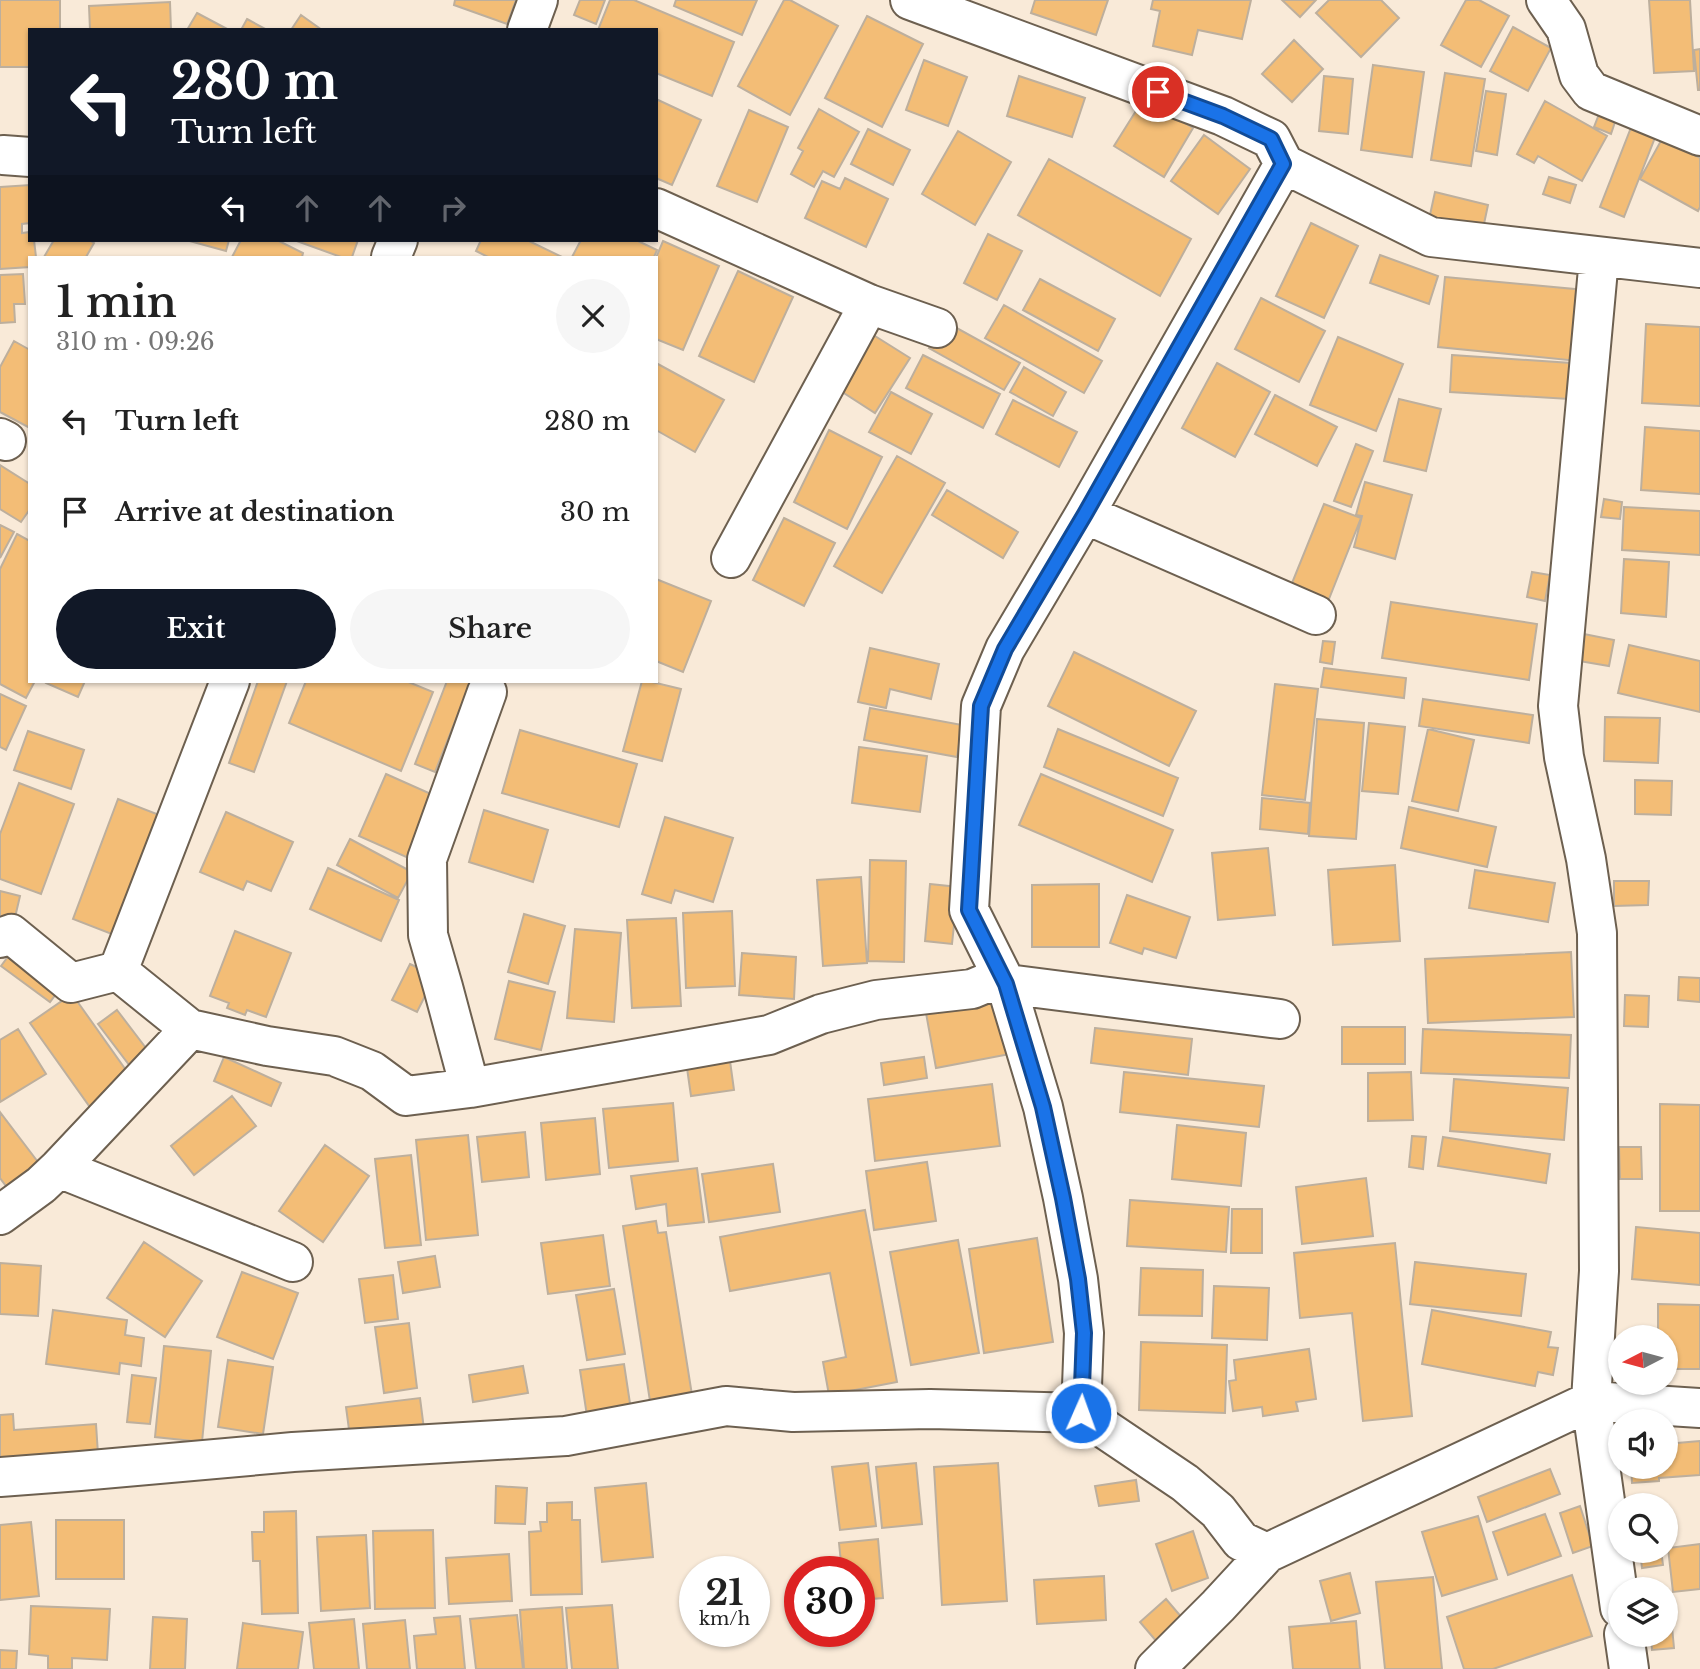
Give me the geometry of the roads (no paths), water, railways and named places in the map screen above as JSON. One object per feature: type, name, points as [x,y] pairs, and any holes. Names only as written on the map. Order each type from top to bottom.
[{"type":"street","points":[[528,28],[538,0]]},
{"type":"street","points":[[910,0],[1223,116],[1271,139],[1283,164],[1431,237],[1700,268]]},
{"type":"street","points":[[1546,0],[1566,29],[1579,75],[1591,91],[1700,136]]},
{"type":"street","points":[[1081,1413],[1084,1333],[1078,1279],[1043,1107],[1006,984],[969,910],[981,706],[1005,649],[1085,514],[1283,164]]},
{"type":"street","points":[[658,209],[869,304],[937,328]]},
{"type":"street","points":[[1599,258],[1558,706],[1564,757],[1586,859],[1597,933],[1599,1271],[1591,1401],[1616,1577]]},
{"type":"street","points":[[731,558],[869,304]]},
{"type":"street","points":[[1085,514],[1316,615]]},
{"type":"street","points":[[118,971],[229,683]]},
{"type":"street","points":[[470,1088],[428,935],[427,859],[487,692]]},
{"type":"street","points":[[0,938],[11,934],[72,983],[118,971]]},
{"type":"street","points":[[118,971],[190,1030],[334,1056],[372,1072],[406,1096],[470,1088],[769,1035],[821,1014],[876,1000],[972,989],[984,984],[1006,984],[1280,1019]]},
{"type":"street","points":[[0,1215],[59,1168],[190,1030]]},
{"type":"street","points":[[59,1168],[293,1262]]},
{"type":"street","points":[[1155,1669],[1267,1552],[1591,1401],[1700,1408]]},
{"type":"street","points":[[0,1477],[293,1452],[566,1436],[726,1406],[793,1412],[930,1409],[1081,1413],[1185,1483],[1219,1511],[1241,1541],[1267,1552]]},
{"type":"street","points":[[1626,1647],[1629,1669]]}]
